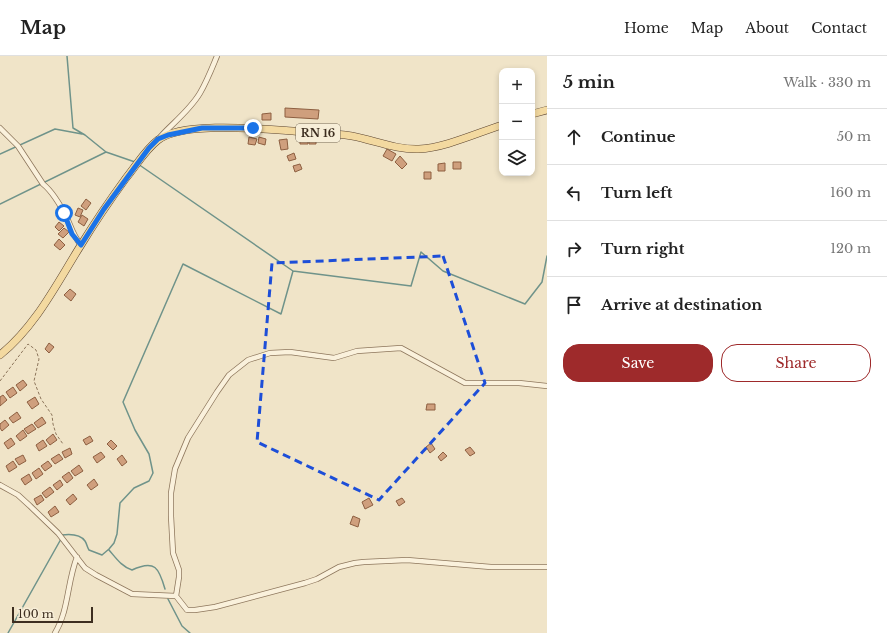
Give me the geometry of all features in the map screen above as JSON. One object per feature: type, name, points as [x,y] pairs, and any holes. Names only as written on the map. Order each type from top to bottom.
[{"type":"main road","points":[[535,113],[547,110]]},
{"type":"main road","name":"RN 16","points":[[158,139],[168,135],[202,128],[253,128],[342,135],[404,149],[419,149],[435,147],[499,126]]},
{"type":"main road","points":[[0,355],[26,330],[67,269],[104,209],[158,139]]},
{"type":"street","points":[[158,139],[182,115],[200,93],[217,56]]},
{"type":"street","points":[[0,128],[18,146],[43,184],[60,205],[68,220],[72,234],[81,245]]},
{"type":"street","points":[[547,386],[520,383],[465,383],[401,348],[357,351],[334,358],[290,352],[270,353],[248,360],[229,375],[188,438],[175,469],[171,494],[170,516],[173,553],[179,570],[176,596],[187,610],[201,609],[305,583],[339,568],[355,563],[407,560],[484,567],[547,567]]},
{"type":"street","points":[[0,485],[18,495],[64,540],[86,568],[132,594],[176,596]]},
{"type":"street","points":[[55,633],[63,617],[72,573],[77,558]]},
{"type":"path","points":[[0,381],[28,344],[36,350],[40,359],[34,381],[41,399],[52,416],[56,434],[63,444]]},
{"type":"highlighted area","points":[[443,256],[485,383],[379,500],[257,442],[272,263]]},
{"type":"building","points":[[285,108],[319,110],[318,119],[285,117]]},
{"type":"building","points":[[271,113],[271,120],[262,120],[262,114]]},
{"type":"building","points":[[309,136],[316,136],[316,144],[309,144]]},
{"type":"building","points":[[249,137],[257,139],[255,145],[248,144]]},
{"type":"building","points":[[259,137],[266,139],[265,145],[258,143]]},
{"type":"building","points":[[300,137],[308,137],[308,144],[300,144]]},
{"type":"building","points":[[287,139],[288,149],[281,150],[279,140]]},
{"type":"building","points":[[387,149],[396,154],[392,161],[383,156]]},
{"type":"building","points":[[294,153],[296,159],[289,161],[287,156]]},
{"type":"building","points":[[400,156],[407,164],[402,169],[395,162]]},
{"type":"building","points":[[453,162],[461,162],[461,169],[453,169]]},
{"type":"building","points":[[445,163],[445,171],[438,171],[438,164]]},
{"type":"building","points":[[300,164],[302,169],[295,172],[293,166]]},
{"type":"building","points":[[424,172],[431,172],[431,179],[424,179]]},
{"type":"building","points":[[86,199],[91,203],[86,210],[81,206]]},
{"type":"building","points":[[78,208],[83,210],[80,217],[75,215]]},
{"type":"building","points":[[82,215],[88,219],[84,226],[78,222]]},
{"type":"building","points":[[59,222],[64,226],[59,231],[55,227]]},
{"type":"building","points":[[64,228],[69,232],[63,238],[58,234]]},
{"type":"building","points":[[59,239],[65,245],[60,250],[54,245]]},
{"type":"building","points":[[70,289],[76,294],[71,301],[64,295]]},
{"type":"building","points":[[49,343],[54,347],[49,353],[45,349]]},
{"type":"building","points":[[23,380],[27,385],[20,391],[16,385]]},
{"type":"building","points":[[13,387],[17,393],[10,398],[6,392]]},
{"type":"building","points":[[3,395],[7,400],[0,406],[0,397]]},
{"type":"building","points":[[35,397],[39,404],[32,409],[27,402]]},
{"type":"building","points":[[427,404],[435,404],[435,410],[426,410]]},
{"type":"building","points":[[17,412],[21,418],[13,423],[9,418]]},
{"type":"building","points":[[42,417],[46,423],[38,428],[34,423]]},
{"type":"building","points":[[5,420],[9,425],[2,431],[0,424]]},
{"type":"building","points":[[32,424],[36,429],[28,434],[24,429]]},
{"type":"building","points":[[23,430],[27,436],[20,441],[16,436]]},
{"type":"building","points":[[53,434],[57,440],[50,445],[46,440]]},
{"type":"building","points":[[90,436],[93,441],[86,445],[83,440]]},
{"type":"building","points":[[11,438],[15,444],[8,449],[4,443]]},
{"type":"building","points":[[43,440],[47,446],[39,451],[36,445]]},
{"type":"building","points":[[111,440],[117,446],[113,450],[107,444]]},
{"type":"building","points":[[431,443],[435,449],[430,453],[426,447]]},
{"type":"building","points":[[470,447],[475,453],[470,456],[465,450]]},
{"type":"building","points":[[70,448],[72,454],[65,458],[62,452]]},
{"type":"building","points":[[101,452],[105,457],[97,463],[93,457]]},
{"type":"building","points":[[443,452],[447,456],[441,461],[438,457]]},
{"type":"building","points":[[59,454],[63,459],[55,464],[51,459]]},
{"type":"building","points":[[23,455],[26,461],[19,465],[15,459]]},
{"type":"building","points":[[122,455],[127,462],[122,466],[117,459]]},
{"type":"building","points":[[13,461],[17,467],[9,472],[6,466]]},
{"type":"building","points":[[48,461],[52,466],[45,471],[41,466]]},
{"type":"building","points":[[79,465],[83,471],[75,476],[71,471]]},
{"type":"building","points":[[39,468],[43,474],[36,479],[32,473]]},
{"type":"building","points":[[69,472],[73,478],[67,483],[62,477]]},
{"type":"building","points":[[29,474],[32,480],[25,485],[21,479]]},
{"type":"building","points":[[94,479],[98,485],[91,490],[87,485]]},
{"type":"building","points":[[60,480],[63,485],[57,490],[53,485]]},
{"type":"building","points":[[50,487],[54,492],[46,498],[42,493]]},
{"type":"building","points":[[73,494],[77,499],[70,505],[66,500]]},
{"type":"building","points":[[41,495],[44,500],[37,505],[34,499]]},
{"type":"building","points":[[369,498],[373,505],[365,509],[362,502]]},
{"type":"building","points":[[402,498],[405,502],[399,506],[396,501]]},
{"type":"building","points":[[55,506],[59,512],[51,517],[48,512]]},
{"type":"building","points":[[353,516],[360,519],[358,527],[350,524]]},
{"type":"waterway","points":[[67,56],[73,128],[85,135],[106,152],[135,162]]},
{"type":"waterway","points":[[0,154],[55,129],[82,134]]},
{"type":"waterway","points":[[0,204],[106,152]]},
{"type":"waterway","points":[[138,164],[293,271],[411,286],[421,252],[443,271],[525,304],[542,282],[547,256]]},
{"type":"waterway","points":[[62,535],[78,536],[85,541],[89,550],[102,555],[114,543],[117,534],[120,503],[134,488],[149,481],[153,473],[149,454],[135,430],[123,402],[183,264],[281,314],[293,271]]},
{"type":"waterway","points":[[8,633],[61,539]]},
{"type":"waterway","points":[[109,550],[128,569],[132,570],[146,565],[155,568],[161,576],[165,589]]},
{"type":"waterway","points":[[168,599],[182,626],[190,633]]},
{"type":"route","points":[[64,213],[68,220],[72,234],[81,245],[104,209],[149,148],[158,139],[183,131],[202,128],[253,128]]}]
